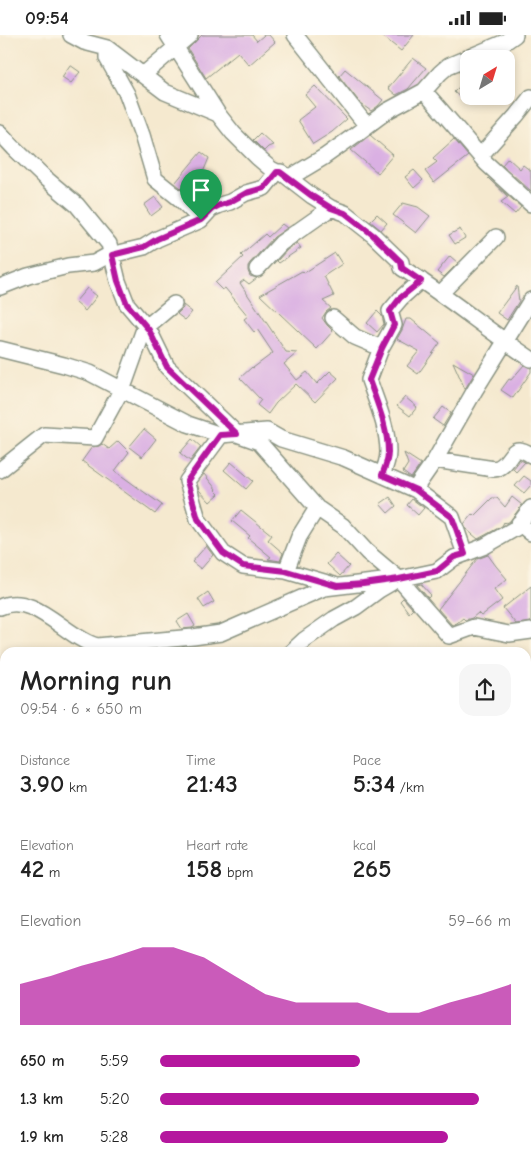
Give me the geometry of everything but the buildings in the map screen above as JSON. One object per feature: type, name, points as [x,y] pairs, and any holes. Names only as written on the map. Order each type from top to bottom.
[{"type":"street","points":[[143,75],[172,41],[190,35]]},
{"type":"street","points":[[295,35],[367,126]]},
{"type":"street","points":[[0,287],[28,276],[68,266],[94,263],[112,255],[144,247],[157,239],[201,220],[212,209],[246,193],[264,188],[283,175],[324,157],[388,111],[424,91],[448,66],[505,42],[515,35]]},
{"type":"street","points":[[77,36],[84,42],[107,48],[167,93],[218,114]]},
{"type":"street","points":[[172,41],[218,114],[233,133],[257,157],[271,169],[283,175],[312,196],[331,208],[345,213],[373,235],[401,262],[402,268],[531,359]]},
{"type":"street","points":[[107,48],[107,58],[127,93],[155,179],[180,199],[201,220]]},
{"type":"street","points":[[424,91],[486,163],[531,204]]},
{"type":"street","points":[[481,155],[531,97]]},
{"type":"street","points":[[0,133],[45,178],[77,205],[109,244],[118,281],[127,304],[149,330],[167,367],[237,434],[259,442],[317,507],[343,526],[367,553],[399,579],[449,636],[474,627],[509,634],[531,631]]},
{"type":"street","points":[[257,269],[281,243],[331,208]]},
{"type":"street","points":[[440,294],[496,237]]},
{"type":"street","points":[[382,475],[388,453],[386,433],[369,380],[394,325],[390,311],[400,298],[421,281]]},
{"type":"street","points":[[416,490],[531,300]]},
{"type":"street","points":[[0,470],[44,435],[95,438],[122,390],[144,329],[174,304]]},
{"type":"street","points":[[333,318],[355,337],[382,348]]},
{"type":"street","points":[[0,349],[90,373],[188,424],[220,435],[267,431],[281,439],[344,459],[382,475],[416,490],[452,517],[465,554]]},
{"type":"street","points":[[220,435],[187,481],[198,519],[223,553],[243,566],[286,571],[337,586]]},
{"type":"street","points":[[435,460],[494,469],[501,468],[515,451],[520,450],[531,455]]},
{"type":"street","points":[[286,571],[299,537],[317,507]]},
{"type":"street","points":[[108,647],[221,633],[324,588],[399,579],[437,571],[454,557],[486,546],[516,528],[525,528],[531,508]]},
{"type":"street","points":[[296,647],[334,619],[399,579]]},
{"type":"street","points":[[0,607],[10,604],[28,606],[87,642],[90,647]]},
{"type":"route","points":[[277,172],[280,172],[331,208],[345,213],[373,235],[401,262],[402,268],[421,281],[400,298],[390,311],[394,325],[369,380],[386,433],[388,453],[382,475],[416,490],[452,517],[465,554],[454,557],[437,571],[399,579],[337,586],[286,571],[243,566],[223,553],[198,519],[187,481],[220,435],[237,434],[167,367],[149,330],[127,304],[118,281],[112,255],[144,247],[157,239],[201,220],[212,209],[246,193],[264,188],[277,172]]}]
